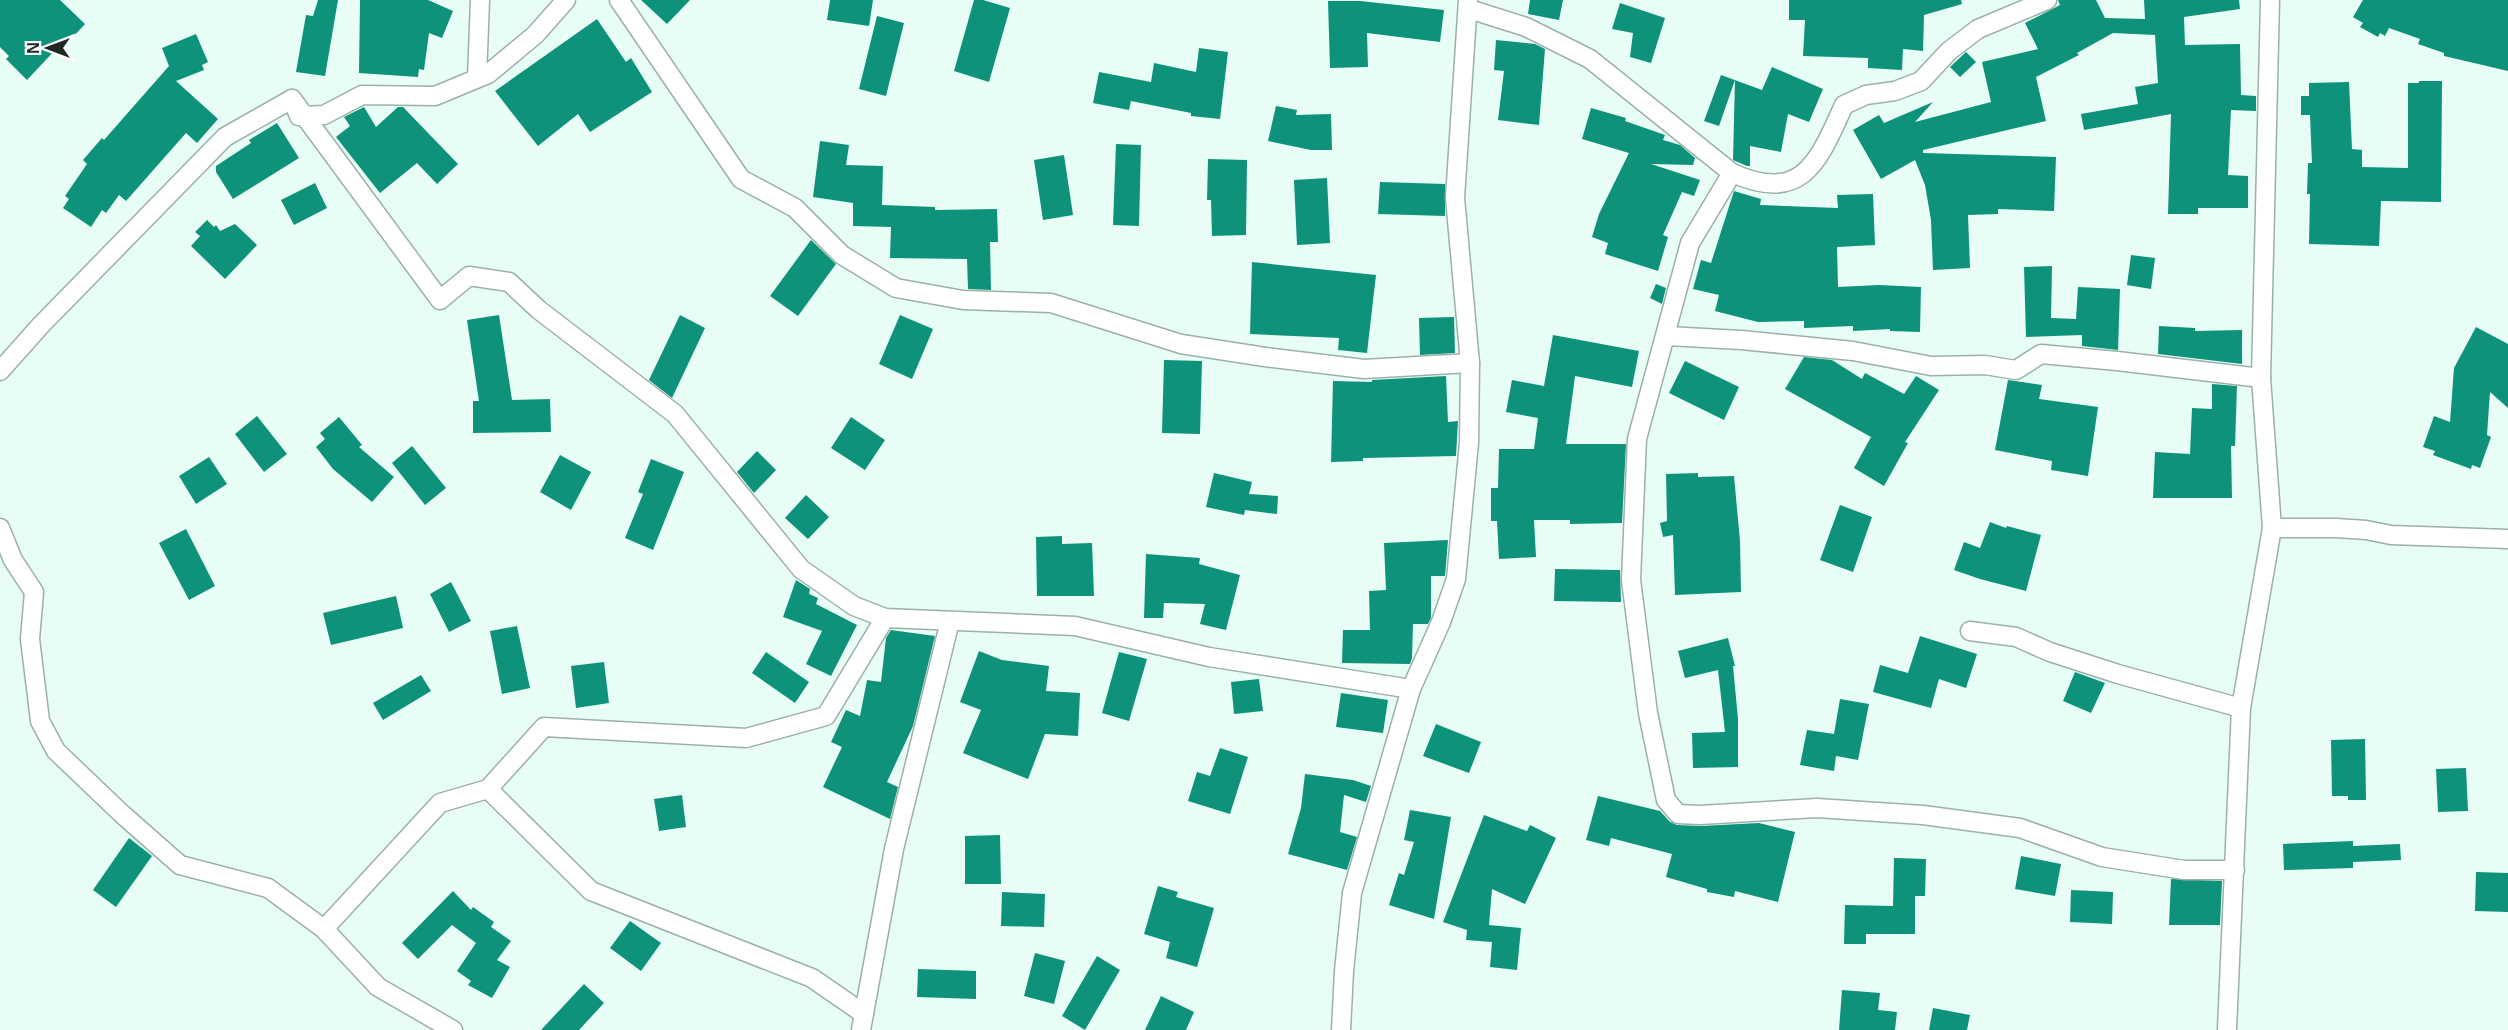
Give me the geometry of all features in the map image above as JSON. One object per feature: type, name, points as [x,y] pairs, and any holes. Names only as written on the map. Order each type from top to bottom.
[{"type":"street","points":[[477,78],[480,0]]},
{"type":"street","points":[[292,99],[299,116],[324,115],[362,95],[435,96],[488,74],[535,35],[566,0]]},
{"type":"street","points":[[619,0],[741,179],[795,208],[842,255],[896,288],[963,300],[1051,303],[1181,344],[1265,357],[1364,369],[1470,363]]},
{"type":"street","points":[[1341,1030],[1352,893],[1411,689],[1441,622],[1456,579],[1469,443],[1470,363],[1455,198],[1469,5],[1526,27],[1590,59],[1732,173],[1752,182],[1781,185],[1803,176],[1820,155],[1844,105],[1866,95],[1895,91],[1921,81],[1949,51],[1978,29],[2024,5],[2048,0]]},
{"type":"street","points":[[2227,1030],[2241,708],[2272,528],[2261,378],[2270,0]]},
{"type":"street","points":[[0,371],[41,325],[225,137],[292,99]]},
{"type":"street","points":[[292,99],[440,300],[469,276],[509,282],[539,310],[675,414],[801,569],[854,606],[885,618],[1075,626],[1209,657],[1411,689]]},
{"type":"street","points":[[1732,173],[1690,243],[1637,439],[1631,580],[1650,724],[1666,800],[1678,814],[1700,815],[1817,808],[1923,815],[2020,828],[2102,857],[2184,870],[2235,870]]},
{"type":"street","points":[[1666,336],[1742,340],[1853,351],[1931,366],[1985,365],[2016,370],[2041,354],[2261,378]]},
{"type":"street","points":[[0,528],[13,560],[34,592],[30,639],[40,720],[56,751],[122,814],[180,864],[268,888],[324,929],[378,987],[453,1030]]},
{"type":"street","points":[[2272,528],[2336,528],[2366,530],[2391,535],[2508,539]]},
{"type":"street","points":[[324,929],[440,803],[488,789],[544,727],[746,738],[826,716],[885,618]]},
{"type":"street","points":[[863,1022],[894,849],[950,621]]},
{"type":"street","points":[[1970,631],[2016,637],[2118,674],[2241,708]]},
{"type":"street","points":[[488,789],[591,891],[812,978],[863,1022]]},
{"type":"building","points":[[0,0],[60,0],[85,24],[60,51],[57,48],[27,80],[6,59],[9,56],[0,47]]},
{"type":"building","points":[[318,0],[338,0],[325,76],[296,72],[306,15],[313,16]]},
{"type":"building","points":[[360,0],[428,0],[453,11],[442,38],[429,33],[424,70],[419,69],[418,77],[359,73]]},
{"type":"building","points":[[641,0],[690,0],[667,24]]},
{"type":"building","points":[[830,0],[873,0],[869,26],[827,20]]},
{"type":"building","points":[[974,0],[983,0],[1010,8],[989,82],[954,71]]},
{"type":"building","points":[[1530,0],[1563,0],[1559,20],[1528,14]]},
{"type":"building","points":[[1789,0],[1961,0],[1962,4],[1924,15],[1923,51],[1903,49],[1902,70],[1868,68],[1868,58],[1803,56],[1805,20],[1789,20]]},
{"type":"building","points":[[2058,0],[2096,0],[2105,18],[2145,19],[2144,0],[2239,0],[2240,9],[2184,17],[2185,45],[2240,44],[2241,95],[2256,96],[2256,111],[2231,110],[2228,175],[2248,176],[2248,208],[2198,208],[2198,214],[2168,214],[2171,114],[2084,130],[2081,114],[2138,104],[2135,87],[2158,83],[2155,35],[2113,33],[2077,53],[2079,55],[2036,77],[2046,121],[1923,150],[1923,153],[2056,157],[2054,211],[1998,209],[1998,214],[1968,215],[1970,268],[1933,270],[1931,220],[1925,185],[1915,160],[1881,179],[1853,130],[1879,115],[1884,123],[1933,102],[1915,122],[1991,102],[1982,62],[2038,49],[2025,23],[2060,5]]},
{"type":"building","points":[[2363,0],[2508,0],[2508,71],[2444,56],[2444,53],[2418,44],[2420,39],[2389,28],[2385,36],[2380,33],[2378,37],[2360,27],[2363,23],[2353,17]]},
{"type":"building","points":[[1328,1],[1360,1],[1444,10],[1440,42],[1367,33],[1368,67],[1330,68]]},
{"type":"building","points":[[1620,3],[1665,18],[1651,63],[1630,57],[1633,33],[1612,29]]},
{"type":"building","points":[[877,16],[904,23],[886,96],[859,89]]},
{"type":"building","points":[[597,19],[626,62],[631,58],[652,92],[590,132],[578,114],[538,146],[495,91]]},
{"type":"building","points":[[196,34],[208,62],[202,65],[204,70],[176,81],[218,119],[197,143],[186,133],[126,201],[119,195],[106,213],[102,210],[91,227],[63,208],[69,199],[65,196],[87,164],[83,160],[102,138],[104,140],[169,66],[162,48]]},
{"type":"building","points":[[1496,40],[1535,44],[1545,49],[1539,125],[1498,120],[1504,71],[1494,70]]},
{"type":"building","points":[[1199,48],[1228,52],[1220,119],[1191,116],[1191,113],[1131,101],[1129,110],[1093,103],[1099,72],[1151,82],[1154,63],[1196,72]]},
{"type":"building","points":[[1966,52],[1976,62],[1960,77],[1950,67]]},
{"type":"building","points":[[1772,67],[1823,89],[1809,122],[1788,114],[1781,152],[1750,146],[1750,166],[1747,166],[1733,160],[1735,80],[1762,90]]},
{"type":"building","points":[[1721,75],[1735,80],[1719,126],[1704,121]]},
{"type":"building","points":[[2419,81],[2442,81],[2441,202],[2381,201],[2379,246],[2309,244],[2310,194],[2307,194],[2308,163],[2312,163],[2310,115],[2301,115],[2301,96],[2309,96],[2309,83],[2349,82],[2352,149],[2362,150],[2362,167],[2408,168],[2408,83],[2419,83]]},
{"type":"building","points":[[1276,106],[1297,110],[1296,115],[1331,114],[1332,150],[1311,150],[1268,141]]},
{"type":"building","points":[[364,107],[376,127],[398,107],[403,107],[458,164],[437,184],[417,163],[380,193],[336,137],[350,126],[344,117]]},
{"type":"building","points":[[1591,108],[1626,118],[1625,121],[1665,135],[1663,140],[1680,145],[1695,158],[1693,165],[1651,164],[1700,180],[1694,196],[1682,192],[1663,235],[1668,237],[1658,271],[1605,254],[1608,243],[1592,237],[1599,214],[1629,153],[1582,139]]},
{"type":"building","points":[[277,123],[299,158],[233,199],[216,172],[216,166],[251,143],[249,140]]},
{"type":"building","points":[[820,141],[849,145],[846,165],[883,166],[882,205],[935,207],[935,210],[997,209],[998,242],[990,242],[991,290],[968,289],[967,259],[890,258],[891,227],[853,226],[853,203],[813,197]]},
{"type":"building","points":[[1116,144],[1141,145],[1139,226],[1113,225]]},
{"type":"building","points":[[1064,155],[1073,215],[1043,220],[1034,160]]},
{"type":"building","points":[[1208,159],[1247,160],[1246,235],[1212,236],[1211,200],[1207,200]]},
{"type":"building","points":[[1327,178],[1330,243],[1297,245],[1294,180]]},
{"type":"building","points":[[1380,182],[1445,184],[1445,216],[1378,214]]},
{"type":"building","points":[[315,183],[327,208],[294,225],[281,200]]},
{"type":"building","points":[[1734,191],[1761,199],[1760,205],[1838,208],[1837,195],[1873,194],[1875,245],[1837,247],[1838,287],[1879,285],[1921,287],[1920,332],[1890,331],[1890,329],[1853,331],[1853,326],[1804,328],[1804,321],[1758,322],[1715,311],[1719,295],[1693,289],[1701,260],[1711,263]]},
{"type":"building","points":[[207,220],[214,227],[216,225],[220,231],[235,224],[257,245],[225,279],[191,246],[200,236],[195,232]]},
{"type":"building","points":[[811,240],[836,264],[798,316],[770,296]]},
{"type":"building","points":[[2131,255],[2155,258],[2151,289],[2127,285]]},
{"type":"building","points":[[1252,262],[1376,275],[1367,353],[1338,350],[1339,338],[1250,334]]},
{"type":"building","points":[[2052,266],[2051,318],[2076,319],[2078,287],[2120,289],[2118,350],[2082,346],[2082,335],[2026,337],[2024,267]]},
{"type":"building","points":[[1656,284],[1666,288],[1662,304],[1650,298]]},
{"type":"building","points":[[499,315],[512,400],[550,399],[551,432],[473,433],[473,401],[479,401],[467,320]]},
{"type":"building","points":[[680,315],[705,328],[672,398],[649,380]]},
{"type":"building","points":[[900,315],[933,329],[912,379],[879,364]]},
{"type":"building","points":[[1454,317],[1455,353],[1420,355],[1419,318]]},
{"type":"building","points":[[2159,326],[2195,328],[2195,331],[2242,330],[2242,364],[2158,354]]},
{"type":"building","points":[[2476,327],[2508,344],[2508,408],[2490,392],[2487,435],[2491,437],[2480,468],[2472,465],[2471,469],[2433,455],[2435,451],[2423,447],[2434,416],[2450,422],[2454,368]]},
{"type":"building","points":[[1553,335],[1639,351],[1632,387],[1575,376],[1566,444],[1626,444],[1622,523],[1570,524],[1570,520],[1534,520],[1536,557],[1499,559],[1497,521],[1491,521],[1491,488],[1498,488],[1499,449],[1534,449],[1538,418],[1506,412],[1512,380],[1544,386]]},
{"type":"building","points":[[1804,357],[1832,360],[1862,379],[1865,373],[1904,394],[1916,376],[1939,390],[1905,442],[1908,443],[1884,486],[1854,468],[1871,437],[1785,389]]},
{"type":"building","points":[[1164,360],[1202,361],[1200,434],[1162,433]]},
{"type":"building","points":[[1685,361],[1739,387],[1724,420],[1669,393]]},
{"type":"building","points":[[1446,376],[1448,422],[1458,421],[1456,456],[1363,458],[1363,461],[1331,462],[1333,381],[1372,382],[1372,380]]},
{"type":"building","points":[[2008,380],[2042,385],[2039,399],[2098,407],[2088,476],[2051,470],[2052,461],[1995,450]]},
{"type":"building","points":[[2212,384],[2237,386],[2235,446],[2231,446],[2232,498],[2153,498],[2155,452],[2190,454],[2192,408],[2212,409]]},
{"type":"building","points":[[257,416],[287,454],[264,472],[235,434]]},
{"type":"building","points":[[339,417],[362,445],[359,447],[394,477],[372,502],[333,469],[316,447],[325,439],[320,433]]},
{"type":"building","points":[[851,417],[885,440],[865,470],[831,448]]},
{"type":"building","points":[[412,446],[446,488],[425,505],[392,463]]},
{"type":"building","points":[[757,451],[776,470],[754,493],[737,472]]},
{"type":"building","points":[[560,455],[591,472],[571,510],[540,492]]},
{"type":"building","points":[[209,457],[227,484],[196,504],[179,476]]},
{"type":"building","points":[[651,459],[684,472],[653,550],[625,538],[643,494],[638,492]]},
{"type":"building","points":[[1214,473],[1252,482],[1249,494],[1278,496],[1277,514],[1245,510],[1244,515],[1206,507]]},
{"type":"building","points":[[1698,473],[1698,477],[1734,476],[1740,541],[1741,592],[1675,595],[1673,535],[1663,537],[1660,523],[1667,521],[1666,474]]},
{"type":"building","points":[[806,495],[829,517],[808,539],[785,518]]},
{"type":"building","points":[[1840,505],[1872,517],[1853,572],[1820,560]]},
{"type":"building","points":[[1990,522],[2006,528],[2007,526],[2041,535],[2026,591],[1954,570],[1964,542],[1980,548]]},
{"type":"building","points":[[186,529],[215,586],[189,600],[159,543]]},
{"type":"building","points":[[1062,536],[1062,544],[1092,543],[1094,596],[1037,596],[1036,537]]},
{"type":"building","points":[[1448,540],[1445,576],[1431,576],[1431,618],[1428,624],[1413,624],[1410,664],[1342,663],[1343,630],[1370,630],[1369,591],[1386,590],[1384,543]]},
{"type":"building","points":[[1146,554],[1200,558],[1199,564],[1240,575],[1226,630],[1200,624],[1205,604],[1164,603],[1163,618],[1144,618]]},
{"type":"building","points":[[1555,569],[1620,570],[1621,602],[1554,601]]},
{"type":"building","points":[[796,580],[810,589],[809,594],[818,598],[816,604],[857,625],[831,676],[806,664],[822,631],[783,617]]},
{"type":"building","points":[[451,582],[471,621],[449,632],[430,594]]},
{"type":"building","points":[[396,596],[403,628],[331,645],[323,613]]},
{"type":"building","points":[[517,626],[530,688],[502,694],[490,631]]},
{"type":"building","points":[[891,630],[935,636],[913,726],[887,782],[898,787],[890,819],[823,787],[842,747],[831,742],[846,710],[860,716],[867,680],[881,682],[886,638]]},
{"type":"building","points":[[1920,636],[1977,654],[1966,688],[1939,679],[1931,708],[1873,692],[1880,665],[1908,673]]},
{"type":"building","points":[[1728,638],[1735,666],[1733,666],[1738,719],[1738,767],[1693,768],[1692,733],[1725,732],[1718,670],[1685,678],[1678,651]]},
{"type":"building","points":[[979,651],[1002,660],[1049,666],[1046,691],[1080,693],[1078,736],[1045,734],[1028,779],[963,753],[981,710],[960,702]]},
{"type":"building","points":[[766,652],[809,682],[795,703],[752,673]]},
{"type":"building","points":[[1119,652],[1147,659],[1129,721],[1102,713]]},
{"type":"building","points":[[604,662],[609,703],[576,708],[571,666]]},
{"type":"building","points":[[2075,672],[2105,683],[2091,713],[2063,701]]},
{"type":"building","points":[[421,675],[431,691],[383,720],[373,703]]},
{"type":"building","points":[[1259,679],[1263,711],[1234,714],[1231,682]]},
{"type":"building","points":[[1341,693],[1388,700],[1383,733],[1336,727]]},
{"type":"building","points":[[1840,699],[1869,704],[1858,760],[1836,756],[1834,771],[1800,765],[1807,730],[1834,734]]},
{"type":"building","points":[[1436,724],[1481,742],[1469,773],[1423,756]]},
{"type":"building","points":[[2365,739],[2366,800],[2348,800],[2348,796],[2332,796],[2331,740]]},
{"type":"building","points":[[1220,748],[1248,757],[1230,814],[1188,801],[1197,772],[1210,776]]},
{"type":"building","points":[[2466,768],[2468,811],[2438,812],[2436,769]]},
{"type":"building","points":[[1305,774],[1353,780],[1371,786],[1366,802],[1344,795],[1340,832],[1357,837],[1347,870],[1288,854],[1301,808]]},
{"type":"building","points":[[682,795],[686,827],[659,831],[654,799]]},
{"type":"building","points":[[1598,796],[1660,811],[1670,822],[1677,825],[1759,823],[1795,832],[1778,902],[1735,891],[1734,897],[1707,892],[1707,889],[1666,877],[1672,854],[1611,838],[1609,846],[1586,840]]},
{"type":"building","points":[[1410,810],[1451,817],[1434,919],[1389,905],[1399,873],[1404,875],[1414,842],[1404,840]]},
{"type":"building","points":[[1484,815],[1527,831],[1530,825],[1556,838],[1525,904],[1492,889],[1489,925],[1521,928],[1517,970],[1490,967],[1492,942],[1466,940],[1467,930],[1443,922]]},
{"type":"building","points":[[1000,835],[1001,884],[965,884],[965,836]]},
{"type":"building","points":[[129,838],[152,856],[116,907],[93,890]]},
{"type":"building","points":[[2353,841],[2353,846],[2400,844],[2401,860],[2353,862],[2353,868],[2284,870],[2283,844]]},
{"type":"building","points":[[2021,856],[2061,864],[2055,896],[2015,889]]},
{"type":"building","points":[[1894,858],[1926,859],[1925,896],[1915,896],[1915,934],[1866,934],[1866,944],[1844,944],[1845,905],[1893,906]]},
{"type":"building","points":[[2476,872],[2508,873],[2508,912],[2475,911]]},
{"type":"building","points":[[2171,879],[2222,881],[2220,925],[2169,925]]},
{"type":"building","points":[[1158,886],[1178,892],[1176,897],[1214,908],[1197,967],[1166,958],[1170,942],[1144,934]]},
{"type":"building","points":[[2071,890],[2113,892],[2112,924],[2070,922]]},
{"type":"building","points":[[453,891],[471,910],[473,907],[494,922],[491,927],[511,941],[497,960],[510,967],[492,998],[468,985],[471,981],[457,971],[476,943],[452,925],[418,959],[402,943]]},
{"type":"building","points":[[1002,892],[1045,894],[1044,927],[1001,926]]},
{"type":"building","points":[[630,921],[661,943],[641,971],[610,948]]},
{"type":"building","points":[[1035,953],[1065,961],[1054,1004],[1024,996]]},
{"type":"building","points":[[1097,956],[1120,970],[1085,1030],[1062,1016]]},
{"type":"building","points":[[918,969],[976,971],[976,999],[917,997]]},
{"type":"building","points":[[584,984],[604,1003],[579,1030],[541,1030]]},
{"type":"building","points":[[1842,990],[1880,993],[1878,1010],[1897,1012],[1895,1030],[1839,1030]]},
{"type":"building","points":[[1161,996],[1194,1012],[1186,1030],[1145,1030]]},
{"type":"building","points":[[1933,1008],[1970,1015],[1967,1030],[1929,1030]]}]
